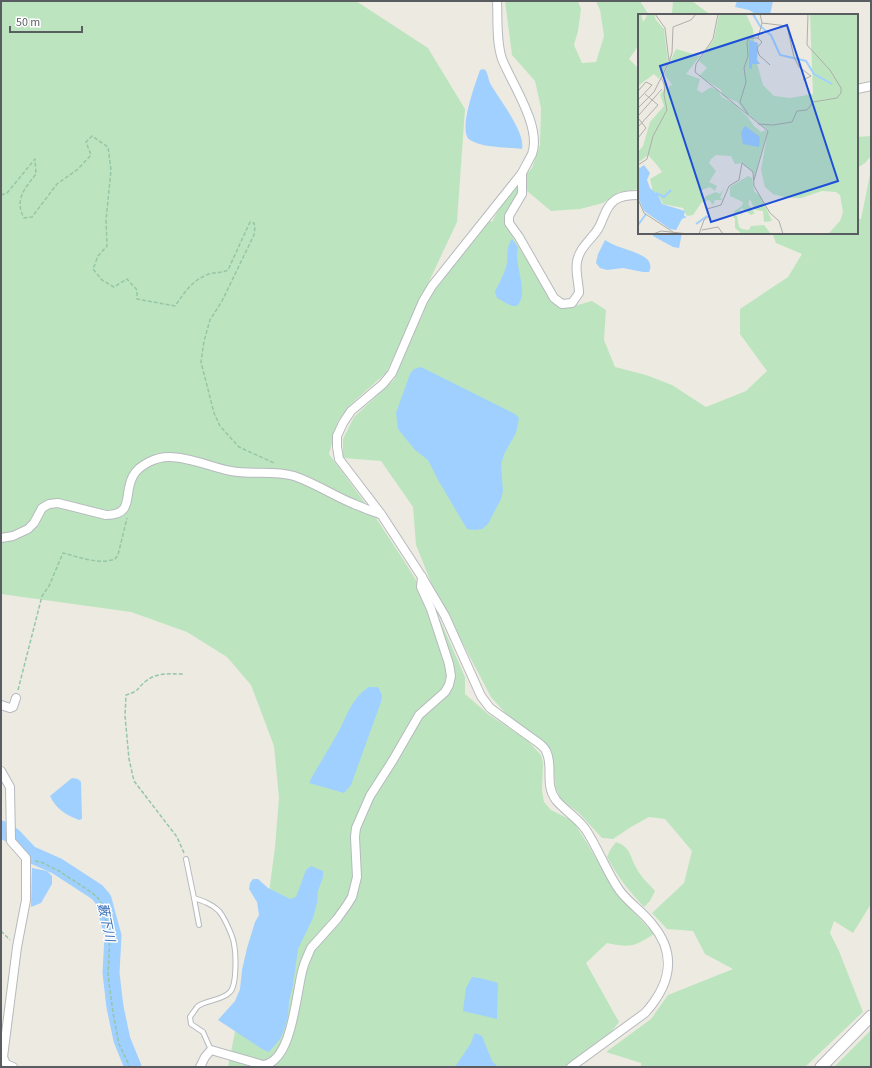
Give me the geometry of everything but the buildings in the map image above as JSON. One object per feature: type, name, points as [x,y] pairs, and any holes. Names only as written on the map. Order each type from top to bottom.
[{"type":"street","points":[[497,1],[499,44],[502,57],[526,109],[533,134],[532,153],[522,173],[432,286],[423,301],[392,374],[351,411],[337,436],[337,448],[339,459],[381,514],[422,577],[445,616],[481,696],[490,708],[540,744],[546,751],[548,758],[550,788],[556,801],[575,816],[586,829],[621,891],[653,924],[661,937],[668,954],[669,966],[666,980],[655,1002],[645,1013],[571,1067]]},
{"type":"street","points":[[858,89],[871,86]]},
{"type":"street","points":[[522,173],[522,194],[510,216],[509,223],[519,237],[554,298],[562,304],[572,303],[579,293],[576,264],[584,247],[598,229],[608,206],[619,197],[638,195]]},
{"type":"street","points":[[1,538],[17,534],[28,529],[34,523],[42,508],[49,504],[58,503],[106,515],[120,512],[124,510],[126,506],[133,476],[147,463],[168,457],[181,458],[208,466],[233,471],[292,476],[309,482],[354,504],[381,514]]},
{"type":"street","points":[[200,1067],[205,1057],[211,1050],[262,1064],[269,1064],[279,1054],[284,1046],[294,1016],[307,956],[311,948],[348,905],[352,897],[357,877],[356,828],[370,796],[419,715],[445,692],[449,685],[451,676],[449,664],[431,609],[421,587],[422,577]]},
{"type":"street","points":[[1,705],[10,708],[13,707],[16,698]]},
{"type":"street","points":[[1,771],[10,787],[11,841],[26,858],[26,900],[17,947],[3,1057],[6,1064],[12,1067]]},
{"type":"street","points":[[821,1067],[871,1016]]},
{"type":"lane","points":[[186,859],[199,925]]},
{"type":"lane","points":[[194,898],[208,903],[219,911],[234,943],[235,976],[230,993],[220,999],[198,1006],[190,1017],[191,1024],[203,1032],[211,1050]]},
{"type":"path","points":[[1,195],[7,193],[35,159],[36,174],[23,191],[20,210],[24,218],[32,217],[57,184],[78,169],[91,156],[86,142],[92,136],[108,147],[111,170],[106,220],[107,246],[98,256],[93,269],[102,280],[114,287],[127,279],[137,290],[137,298],[175,306],[190,285],[211,274],[228,270],[250,222],[254,223],[254,235],[222,301],[210,320],[204,341],[201,362],[214,413],[220,426],[239,447],[275,464]]},
{"type":"path","points":[[16,698],[40,601],[50,586],[63,553],[97,562],[115,560],[118,555],[127,518],[126,506]]},
{"type":"path","points":[[184,674],[155,676],[146,681],[136,692],[126,695],[125,716],[129,759],[134,781],[177,837],[186,859]]},
{"type":"path","points":[[26,858],[41,862],[59,871],[98,898],[110,935],[108,975],[113,1013],[119,1044],[130,1067]]},
{"type":"green space","points":[[1,1],[356,1],[428,48],[465,109],[457,222],[386,373],[350,405],[338,421],[329,454],[376,518],[440,620],[465,677],[465,694],[488,714],[527,740],[541,755],[543,763],[542,791],[544,802],[551,810],[573,821],[616,893],[654,934],[641,942],[627,946],[607,943],[586,963],[619,1022],[609,1035],[565,1067],[228,1067],[245,981],[266,915],[275,847],[279,798],[274,746],[251,685],[227,657],[187,632],[131,612],[1,594]]},
{"type":"green space","points":[[505,1],[578,1],[581,9],[578,31],[574,45],[582,63],[596,62],[604,36],[600,10],[596,1],[640,1],[648,14],[638,14],[638,46],[629,59],[638,68],[638,189],[619,192],[603,203],[580,209],[551,211],[527,191],[526,174],[532,168],[540,145],[541,108],[535,81],[512,55]]},
{"type":"green space","points":[[673,1],[692,1],[712,14],[670,14],[672,13]]},
{"type":"green space","points":[[871,136],[871,156],[865,163],[858,167],[858,137]]},
{"type":"green space","points":[[871,169],[871,904],[853,933],[834,921],[830,933],[839,951],[863,1012],[805,1067],[641,1067],[641,1063],[606,1052],[651,1019],[668,995],[733,969],[705,954],[693,931],[667,929],[652,913],[684,883],[692,851],[665,819],[649,817],[613,839],[602,838],[579,813],[561,800],[556,788],[551,752],[542,740],[508,716],[491,697],[432,585],[416,545],[413,507],[381,461],[343,458],[343,439],[354,417],[394,380],[431,295],[489,220],[492,222],[518,183],[520,191],[505,222],[507,228],[551,299],[562,307],[567,308],[592,301],[606,310],[604,340],[615,367],[646,375],[672,385],[706,407],[746,391],[767,371],[740,334],[740,309],[788,277],[802,254],[776,243],[772,234],[858,234],[858,219],[861,219]]},
{"type":"green space","points":[[616,842],[628,850],[639,872],[655,891],[650,901],[644,907],[615,871],[607,857]]},
{"type":"green space","points":[[871,1030],[871,1067],[834,1067]]},
{"type":"water","points":[[737,1],[773,1],[770,14],[755,14],[749,10],[735,7]]},
{"type":"water","points":[[484,69],[490,83],[516,125],[522,142],[522,149],[495,147],[475,143],[470,140],[467,135],[466,118],[469,106],[480,70]]},
{"type":"water","points":[[652,234],[682,234],[679,248],[673,247],[653,236]]},
{"type":"water","points":[[512,239],[518,247],[517,254],[522,285],[521,300],[517,306],[509,305],[497,298],[495,292],[506,267],[508,248]]},
{"type":"water","points":[[605,240],[644,257],[650,263],[649,272],[623,268],[607,270],[600,268],[596,263],[598,254]]},
{"type":"water","points":[[421,367],[515,414],[519,418],[516,433],[504,454],[501,465],[503,491],[501,499],[488,524],[482,529],[467,529],[428,460],[415,450],[398,429],[396,413],[410,374],[414,369]]},
{"type":"water","points":[[369,687],[379,688],[382,696],[381,702],[351,785],[344,793],[309,783],[355,700]]},
{"type":"water","points":[[72,778],[78,779],[81,782],[82,819],[79,820],[62,811],[55,805],[50,796]]},
{"type":"water","points":[[311,866],[323,871],[323,877],[318,891],[317,903],[313,918],[298,949],[293,985],[289,1001],[288,1016],[284,1030],[280,1039],[269,1052],[218,1020],[235,1001],[240,989],[242,970],[247,948],[255,922],[259,915],[257,902],[249,889],[250,883],[253,879],[258,879],[268,888],[290,899],[296,897],[306,870]]},
{"type":"water","points":[[32,868],[47,871],[52,876],[52,884],[41,903],[31,907]]},
{"type":"water","points":[[472,977],[498,983],[497,1019],[463,1011],[466,988]]},
{"type":"water","points":[[475,1033],[482,1036],[492,1061],[498,1067],[455,1067],[471,1043]]},
{"type":"waterway","name":"藪下川","points":[[1,829],[13,836],[30,854],[57,866],[97,892],[103,899],[113,936],[111,973],[115,1007],[122,1040],[133,1067]]}]
